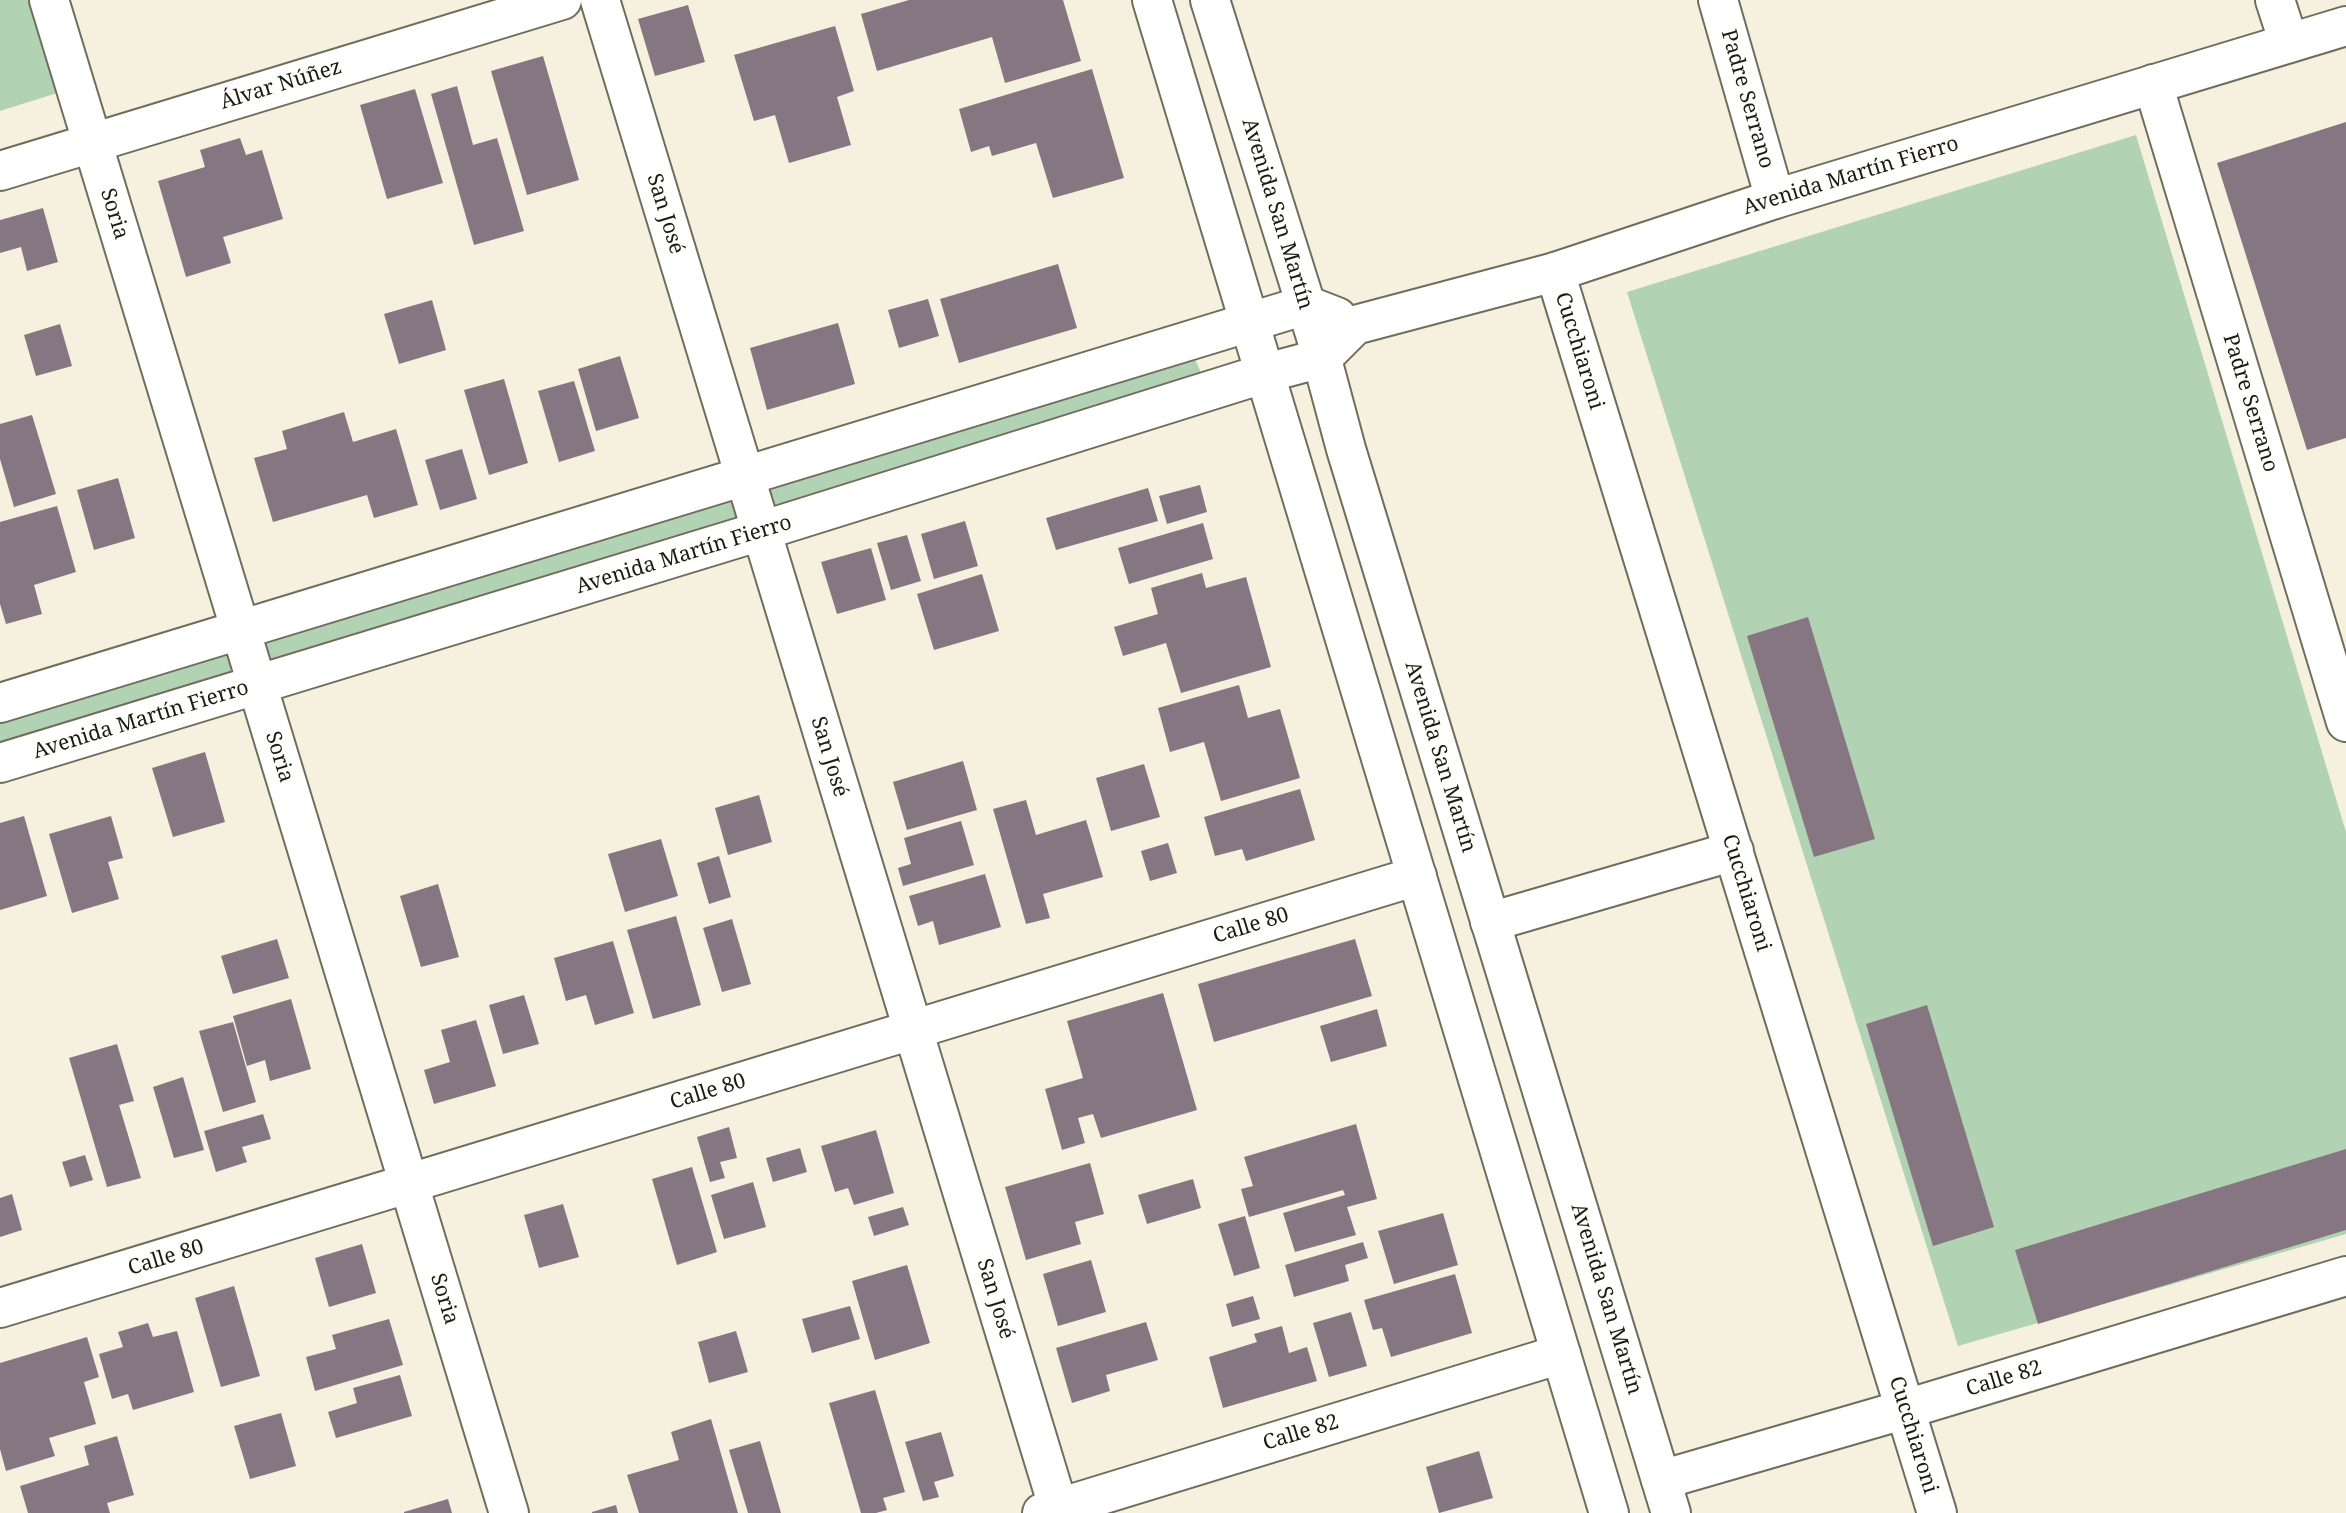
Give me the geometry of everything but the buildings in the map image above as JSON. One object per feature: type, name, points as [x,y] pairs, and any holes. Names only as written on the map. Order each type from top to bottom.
[{"type":"street","name":"Soria","points":[[49,0],[509,1513]]},
{"type":"street","name":"Álvar Núñez","points":[[0,171],[562,0]]},
{"type":"street","name":"San José","points":[[600,0],[912,1030],[1054,1511]]},
{"type":"street","points":[[1152,0],[1609,1513]]},
{"type":"street","name":"Avenida San Martín","points":[[1210,0],[1306,305],[1346,449],[1666,1497]]},
{"type":"street","name":"Padre Serrano","points":[[1718,0],[1775,199]]},
{"type":"street","points":[[2276,0],[2289,43]]},
{"type":"street","name":"Avenida Martín Fierro","points":[[1355,325],[1555,272],[1775,199],[2346,26]]},
{"type":"street","name":"Padre Serrano","points":[[2153,84],[2339,675],[2346,722]]},
{"type":"street","name":"Cucchiaroni","points":[[1555,272],[1937,1513]]},
{"type":"street","points":[[0,703],[1306,305],[1355,325],[1322,358]]},
{"type":"street","name":"Avenida Martín Fierro","points":[[0,764],[1266,373],[1322,358]]},
{"type":"street","points":[[1490,922],[1734,851]]},
{"type":"street","name":"Calle 80","points":[[0,1308],[1417,876]]},
{"type":"street","name":"Calle 82","points":[[1666,1497],[1906,1409],[2346,1276]]},
{"type":"street","name":"Calle 82","points":[[1054,1511],[1560,1353]]},
{"type":"green space","points":[[0,0],[42,0],[70,89],[0,111]]},
{"type":"green space","points":[[2136,135],[2346,832],[2346,1234],[1958,1346],[1627,292]]},
{"type":"green space","points":[[1194,357],[1206,384],[0,750],[0,721]]}]
